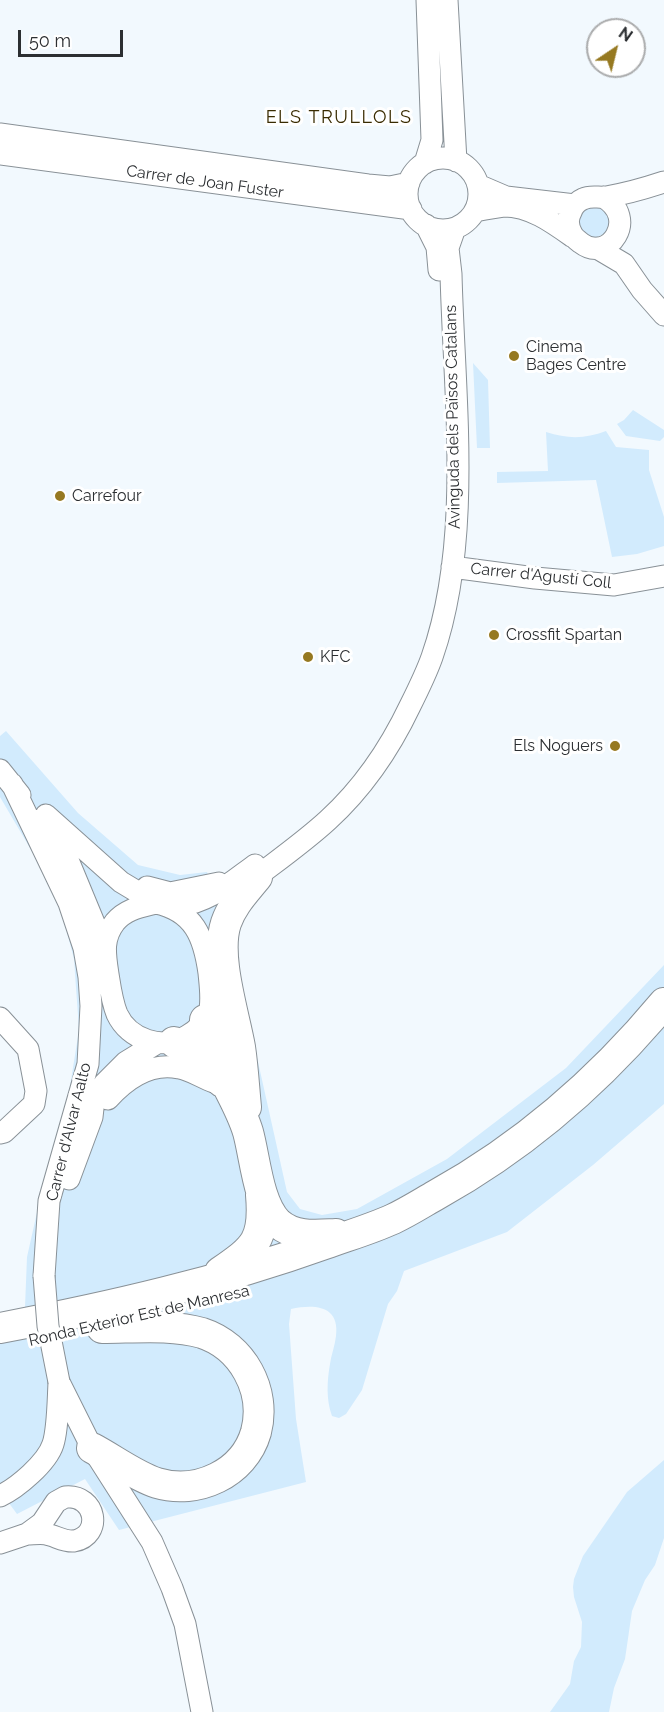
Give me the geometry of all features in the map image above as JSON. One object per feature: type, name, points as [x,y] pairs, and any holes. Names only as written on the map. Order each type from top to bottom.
[{"type":"highway","points":[[204,1283],[249,1251],[259,1237],[263,1210],[261,1189],[248,1131],[240,1049],[222,946],[225,925],[232,906],[249,876]]},
{"type":"highway","name":"Ronda Exterior Est de Manresa","points":[[0,1328],[140,1299],[233,1275],[360,1232],[394,1218],[476,1173],[541,1125],[603,1070],[664,1003]]},
{"type":"highway","points":[[205,1020],[214,1056],[248,1131]]},
{"type":"highway","name":"Ronda Exterior Est de Manresa","points":[[0,1347],[102,1328],[216,1301],[288,1279],[402,1232],[487,1183],[551,1137],[614,1081],[664,1029]]},
{"type":"highway","points":[[166,1042],[196,1057],[230,1089]]},
{"type":"highway","points":[[261,1189],[278,1223],[289,1230],[306,1236],[360,1232]]},
{"type":"highway","points":[[92,1448],[157,1483],[194,1486],[228,1472],[240,1461],[256,1432],[258,1415],[255,1386],[250,1371],[223,1343],[202,1333],[175,1329],[102,1328]]},
{"type":"street","points":[[427,0],[432,140],[442,161]]},
{"type":"street","points":[[442,161],[447,0]]},
{"type":"street","name":"Carrer de Joan Fuster","points":[[0,134],[368,185],[390,187],[409,183]]},
{"type":"street","name":"Carrer de Joan Fuster","points":[[0,154],[411,209]]},
{"type":"street","points":[[442,161],[470,170],[478,185],[479,198],[475,211],[466,222],[455,228],[440,230],[426,225],[417,218],[408,199],[409,183],[416,171],[442,161]]},
{"type":"street","points":[[573,237],[568,225],[569,214],[575,205],[590,196],[603,197],[664,182]]},
{"type":"street","points":[[478,185],[506,197],[575,205]]},
{"type":"street","points":[[597,248],[612,242],[620,230],[618,211],[611,202],[603,197]]},
{"type":"street","points":[[475,211],[504,206],[524,209],[550,220],[586,247],[597,248],[624,264],[642,290],[664,315]]},
{"type":"street","name":"Avinguda dels Països Catalans","points":[[206,952],[217,919],[233,895],[249,876],[294,836],[358,772],[377,746],[397,711],[424,652],[432,627],[444,546],[448,470],[445,371],[437,247],[426,225]]},
{"type":"street","name":"Avinguda dels Països Catalans","points":[[249,876],[329,819],[380,760],[396,734],[433,655],[442,622],[452,567],[457,471],[451,274],[448,248],[455,228]]},
{"type":"street","name":"Carrer d'Agustí Coll","points":[[452,567],[614,585],[664,576]]},
{"type":"street","points":[[6,777],[121,882],[165,905],[197,928],[206,952],[210,1011],[194,1032],[166,1042],[143,1040],[123,1022],[117,1013],[110,988],[104,947],[68,860],[6,777]]},
{"type":"street","name":"Carrer d'Alvar Aalto","points":[[6,777],[69,903],[84,948],[89,977],[91,1006],[88,1064],[49,1201],[44,1276],[48,1326],[59,1382],[92,1448],[152,1542],[185,1624]]},
{"type":"street","points":[[104,868],[140,885],[170,892],[249,876]]},
{"type":"street","points":[[104,947],[111,928],[131,909],[195,903],[249,876]]},
{"type":"street","points":[[88,1064],[110,988]]},
{"type":"street","points":[[0,1018],[28,1049],[36,1091],[34,1104],[4,1132],[0,1133]]},
{"type":"street","name":"Carrer d'Alvar Aalto","points":[[47,1243],[92,1117],[94,1099],[104,1084],[126,1062],[166,1042]]},
{"type":"street","points":[[92,1117],[128,1080],[145,1071],[164,1066],[180,1068],[230,1089]]},
{"type":"street","points":[[0,1496],[32,1474],[53,1445],[59,1382]]},
{"type":"street","points":[[0,1543],[27,1534]]},
{"type":"street","points":[[185,1624],[202,1712]]},
{"type":"street","points":[[185,1624],[198,1642],[214,1712]]},
{"type":"shaded area","points":[[586,205],[603,206],[611,222],[602,235],[592,238],[577,228],[579,210]]},
{"type":"shaded area","points":[[473,363],[488,380],[490,448],[477,448]]},
{"type":"shaded area","points":[[633,410],[664,430],[664,437],[660,441],[626,436],[617,424]]},
{"type":"shaded area","points":[[606,431],[616,447],[649,450],[649,470],[664,517],[664,546],[637,554],[612,557],[596,480],[497,483],[497,472],[548,471],[546,432],[576,437],[591,436]]},
{"type":"shaded area","points":[[6,731],[78,813],[138,865],[180,875],[207,872],[237,950],[242,990],[287,1192],[300,1209],[322,1215],[357,1209],[447,1159],[566,1068],[664,965],[664,1104],[593,1165],[507,1232],[404,1271],[397,1291],[388,1304],[362,1390],[346,1414],[339,1418],[332,1416],[328,1397],[329,1370],[336,1336],[334,1318],[324,1309],[316,1307],[291,1309],[289,1324],[296,1419],[306,1482],[119,1530],[85,1479],[17,1514],[0,1491],[0,1313],[25,1307],[27,1257],[40,1199],[68,1099],[79,1030],[74,959],[57,894],[0,797],[0,736]]},
{"type":"shaded area","points":[[664,1460],[664,1538],[655,1565],[645,1580],[632,1611],[625,1659],[614,1688],[609,1712],[550,1712],[570,1684],[574,1661],[581,1647],[582,1622],[573,1587],[583,1556],[627,1492]]},
{"type":"place","name":"Cinema Bages Centre","points":[[514,356]]},
{"type":"place","name":"Carrefour","points":[[60,496]]},
{"type":"place","name":"Crossfit Spartan","points":[[494,635]]},
{"type":"place","name":"KFC","points":[[308,657]]},
{"type":"place","name":"Els Noguers","points":[[615,746]]},
{"type":"district","name":"ELS TRULLOLS","points":[[339,118]]}]
